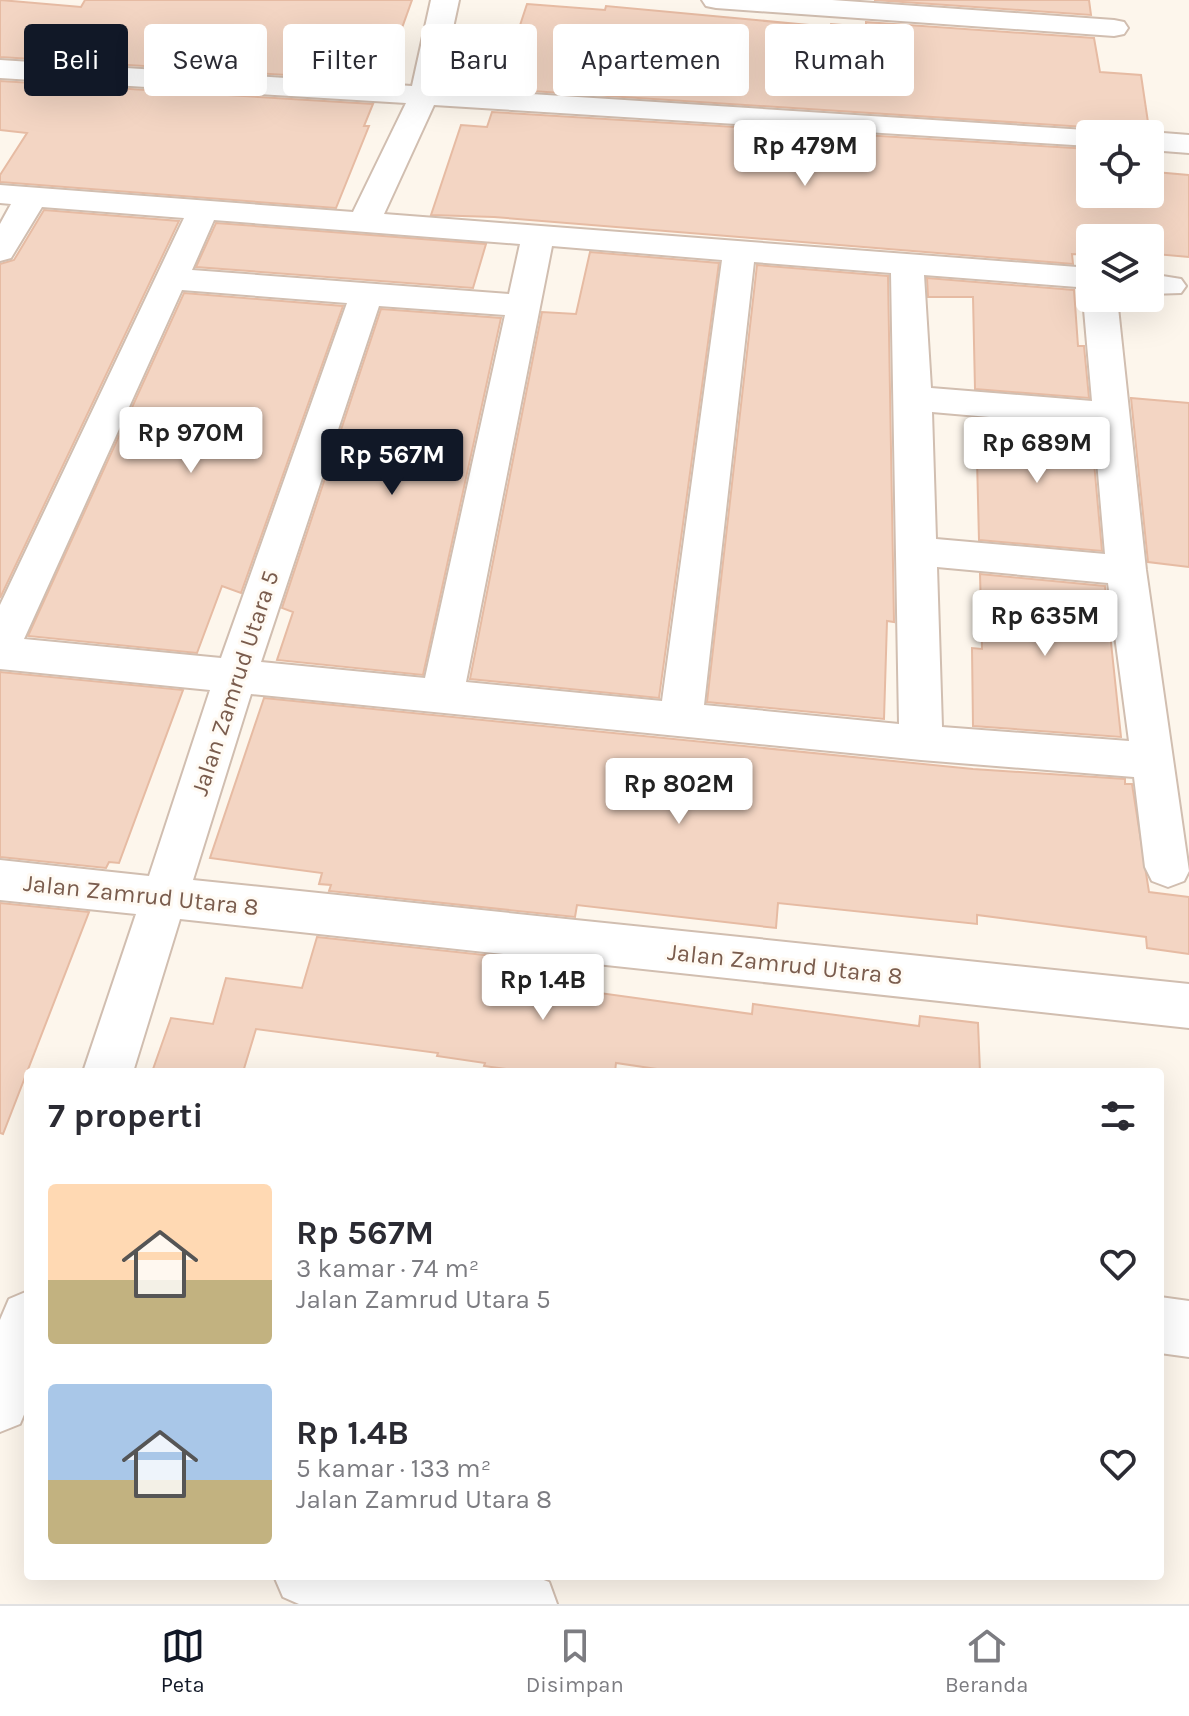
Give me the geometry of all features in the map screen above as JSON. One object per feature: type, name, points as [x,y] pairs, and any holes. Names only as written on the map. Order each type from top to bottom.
[{"type":"street","points":[[440,24],[445,0]]},
{"type":"street","points":[[716,0],[1114,28]]},
{"type":"street","points":[[0,69],[421,95]]},
{"type":"street","points":[[364,222],[424,96]]},
{"type":"street","points":[[440,96],[1076,136]]},
{"type":"street","points":[[1164,142],[1189,144]]},
{"type":"street","points":[[0,194],[1076,277]]},
{"type":"street","points":[[0,251],[32,196]]},
{"type":"street","points":[[203,210],[0,650],[921,743],[1153,761]]},
{"type":"street","points":[[442,696],[538,236]]},
{"type":"street","points":[[681,719],[739,251]]},
{"type":"street","points":[[907,264],[917,399],[916,551],[921,743]]},
{"type":"street","points":[[171,279],[523,306]]},
{"type":"street","name":"Jalan Zamrud Utara 5","points":[[109,1068],[236,675],[366,296]]},
{"type":"street","points":[[1101,312],[1126,570],[1168,867]]},
{"type":"street","points":[[917,399],[1111,415]]},
{"type":"street","points":[[916,551],[1126,570]]},
{"type":"street","name":"Jalan Zamrud Utara 8","points":[[0,880],[1189,1006]]},
{"type":"street","points":[[1164,1326],[1189,1329]]},
{"type":"street","points":[[0,1404],[24,1330]]},
{"type":"street","points":[[287,1604],[292,1580]]},
{"type":"street","points":[[336,1580],[527,1604]]},
{"type":"building","points":[[0,0],[81,7],[85,0],[412,0],[403,24],[283,24],[283,75],[267,74],[267,24],[144,24],[144,66],[128,65],[128,24],[24,24],[24,59],[0,57]]},
{"type":"building","points":[[874,0],[1089,0],[1091,15]]},
{"type":"building","points":[[527,4],[605,10],[606,6],[798,24],[765,24],[765,96],[914,96],[914,25],[1094,38],[1100,72],[1141,75],[1148,120],[1076,120],[1076,126],[607,96],[749,96],[749,24],[553,24],[553,92],[537,91],[537,24],[520,24]]},
{"type":"building","points":[[0,81],[24,82],[24,96],[128,96],[128,89],[144,90],[144,96],[243,96],[373,104],[364,126],[369,126],[336,208],[0,182],[0,175],[27,133],[0,130]]},
{"type":"building","points":[[492,112],[1076,148],[1076,208],[1164,208],[1164,173],[1189,175],[1189,257],[1164,255],[1164,224],[1076,224],[1073,264],[494,217],[431,215],[461,125],[487,127]]},
{"type":"building","points":[[44,210],[179,221],[0,598],[0,264],[14,260]]},
{"type":"building","points":[[216,223],[486,244],[473,288],[196,267]]},
{"type":"building","points":[[590,252],[719,263],[659,698],[470,679],[542,312],[576,314]]},
{"type":"building","points":[[757,265],[888,276],[894,622],[887,621],[884,719],[707,702]]},
{"type":"building","points":[[927,278],[1074,290],[1078,346],[1084,346],[1089,398],[975,389],[973,297],[928,297]]},
{"type":"building","points":[[184,293],[343,306],[241,593],[222,586],[197,653],[28,636]]},
{"type":"building","points":[[381,309],[501,318],[423,675],[277,660],[293,612],[282,608]]},
{"type":"building","points":[[1131,398],[1189,403],[1189,567],[1148,562]]},
{"type":"building","points":[[976,419],[1091,429],[1102,551],[979,540]]},
{"type":"building","points":[[980,574],[1105,586],[1121,737],[973,726],[972,648],[982,649]]},
{"type":"building","points":[[0,672],[183,690],[119,863],[109,862],[106,868],[0,857]]},
{"type":"building","points":[[264,698],[973,769],[1125,779],[1125,784],[1132,784],[1149,892],[1189,897],[1189,954],[1147,948],[1146,937],[977,915],[977,924],[778,903],[776,928],[577,905],[575,917],[329,891],[331,885],[319,884],[322,873],[210,858]]},
{"type":"building","points":[[0,903],[89,912],[29,1068],[24,1068],[24,1080],[3,1134],[0,1133]]},
{"type":"building","points":[[317,937],[567,964],[563,988],[752,1014],[753,1004],[919,1026],[920,1016],[978,1023],[980,1068],[650,1068],[616,1063],[615,1068],[498,1068],[437,1056],[438,1053],[256,1029],[244,1068],[153,1068],[171,1018],[213,1024],[226,978],[302,988]]}]
